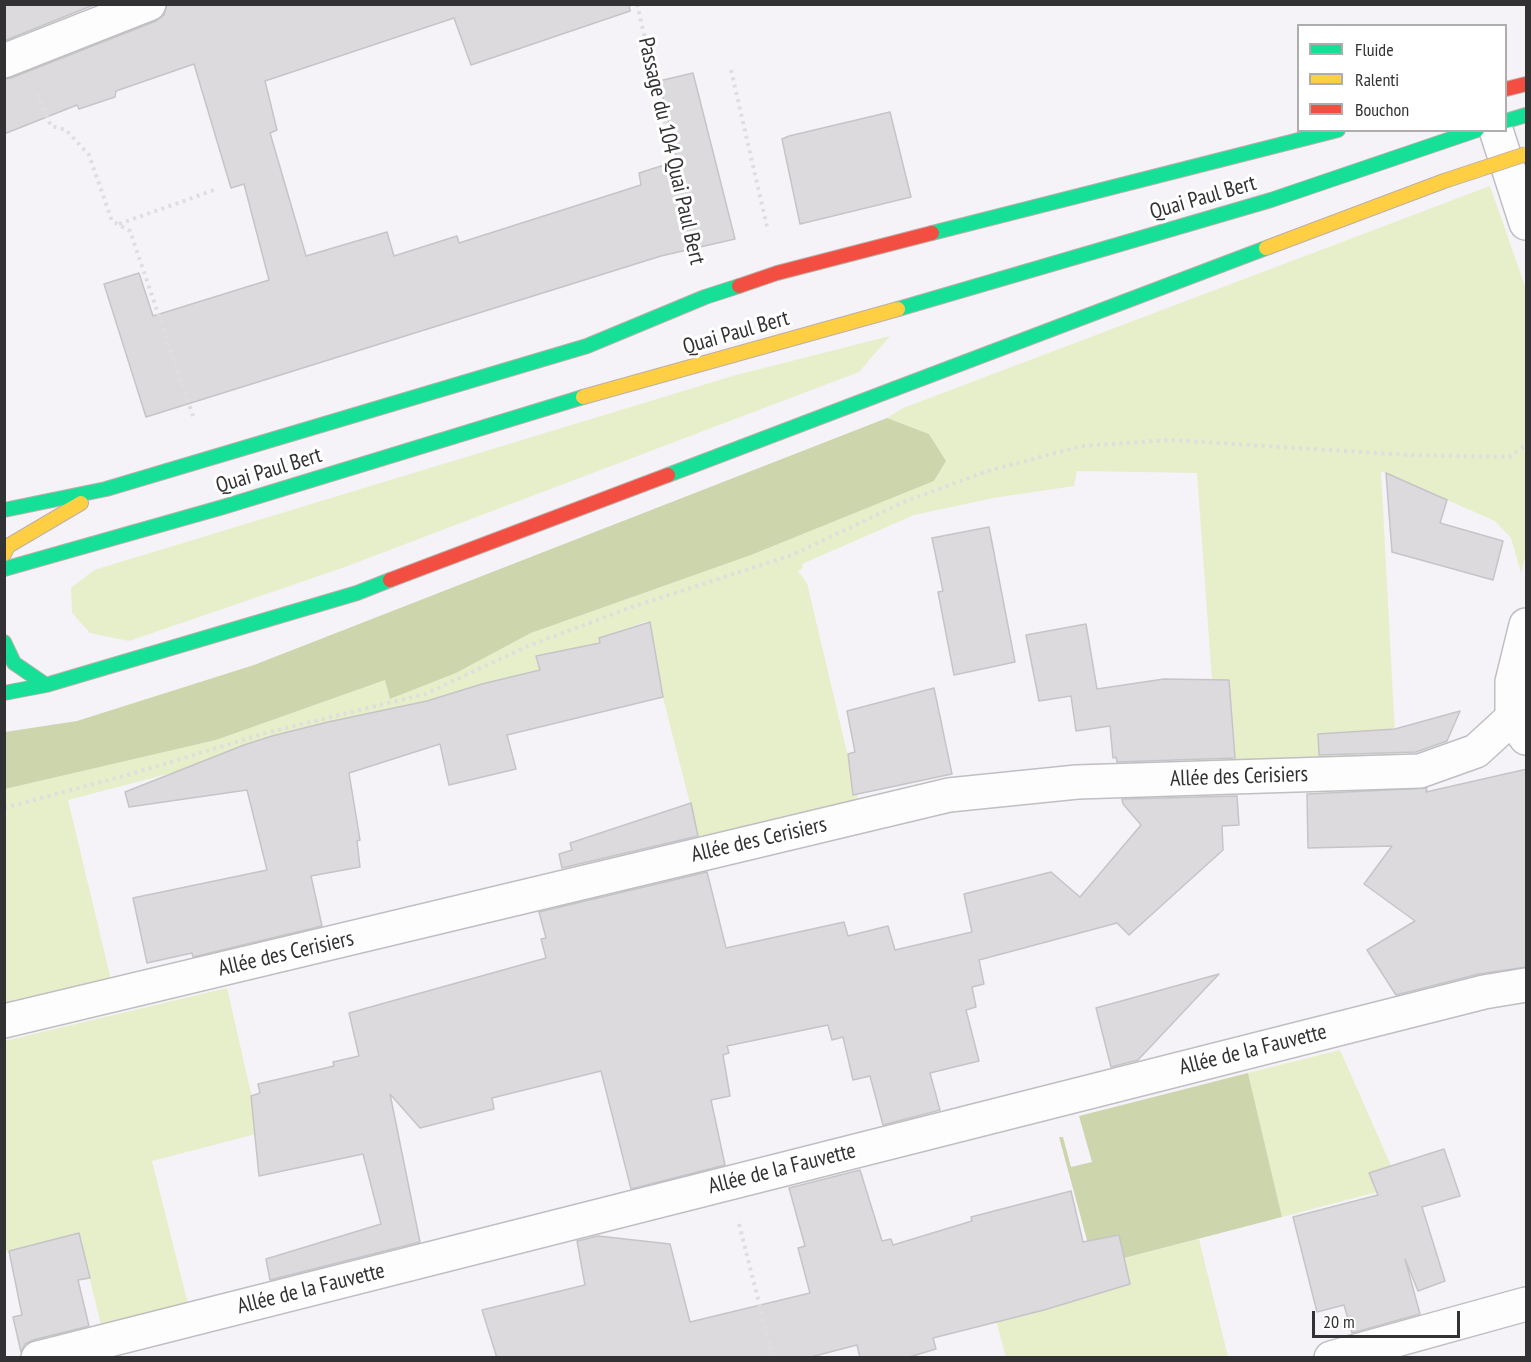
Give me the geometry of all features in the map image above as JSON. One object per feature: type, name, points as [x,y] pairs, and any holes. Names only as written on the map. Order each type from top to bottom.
[{"type":"main road","points":[[1507,89],[1527,84]]},
{"type":"main road","points":[[1507,121],[1527,115]]},
{"type":"main road","name":"Quai Paul Bert","points":[[4,510],[106,489],[587,346],[705,297],[777,273],[1330,132]]},
{"type":"main road","name":"Quai Paul Bert","points":[[4,569],[234,503],[597,393],[883,314],[1260,203],[1471,132]]},
{"type":"main road","points":[[4,693],[46,685],[357,593],[1444,181],[1527,154]]},
{"type":"main road","points":[[4,554],[8,546],[106,489]]},
{"type":"main road","points":[[4,642],[14,663],[46,685]]},
{"type":"street","points":[[12,58],[149,4]]},
{"type":"street","points":[[1497,132],[1527,223]]},
{"type":"street","points":[[1519,728],[1512,682],[1527,625]]},
{"type":"street","name":"Allée des Cerisiers","points":[[4,1021],[949,795],[1077,782],[1420,771],[1476,751],[1519,728]]},
{"type":"street","name":"Allée de la Fauvette","points":[[38,1358],[1484,992],[1527,984]]},
{"type":"street","points":[[1331,1358],[1527,1304]]},
{"type":"path","name":"Passage du 104 Quai Paul Bert","points":[[638,4],[705,297]]},
{"type":"path","points":[[12,58],[51,126],[66,130],[89,155],[112,221],[130,231],[207,459]]},
{"type":"path","points":[[730,70],[777,273]]},
{"type":"path","points":[[118,224],[217,189]]},
{"type":"path","points":[[4,808],[131,774],[269,732],[425,694],[528,646],[632,607],[792,555],[906,501],[988,471],[1082,446],[1171,440],[1409,455],[1509,457],[1527,445]]},
{"type":"path","points":[[729,1183],[773,1358]]},
{"type":"green space","points":[[1490,186],[1526,289],[1526,554],[1521,573],[1511,538],[1495,521],[1381,471],[1396,754],[1311,761],[1218,763],[1197,473],[1077,471],[1074,486],[993,498],[914,515],[802,564],[803,568],[798,571],[807,583],[859,803],[700,843],[661,690],[653,641],[647,621],[599,638],[600,642],[596,644],[536,656],[540,670],[427,701],[272,736],[183,770],[68,800],[112,984],[5,1009],[5,789],[216,740],[385,680],[390,699],[456,673],[531,633],[751,555],[934,481],[946,461],[929,434],[887,418],[903,408]]},
{"type":"green space","points":[[890,336],[859,372],[342,568],[129,641],[90,633],[72,613],[71,588],[94,570],[736,375]]},
{"type":"green space","points":[[887,418],[929,434],[946,461],[934,481],[751,555],[531,633],[456,673],[390,699],[385,680],[216,740],[5,789],[5,732],[77,721],[254,665]]},
{"type":"green space","points":[[227,988],[260,1133],[152,1161],[189,1308],[102,1329],[79,1234],[5,1252],[4,1041]]},
{"type":"green space","points":[[1340,1050],[1400,1186],[1282,1217],[1248,1073]]},
{"type":"green space","points":[[1248,1073],[1282,1217],[1094,1266],[1059,1137],[1063,1137],[1071,1167],[1092,1162],[1079,1116]]},
{"type":"green space","points":[[1199,1239],[1228,1357],[1006,1357],[989,1294]]},
{"type":"building","points":[[4,4],[96,4],[4,41]]},
{"type":"building","points":[[167,4],[629,4],[630,11],[471,65],[454,18],[265,81],[277,130],[270,133],[306,256],[387,232],[394,256],[457,236],[459,243],[641,185],[639,173],[677,161],[659,81],[693,73],[735,239],[661,256],[146,417],[104,284],[139,273],[153,316],[269,280],[244,184],[231,188],[194,64],[116,91],[115,97],[79,109],[77,105],[4,134],[4,79],[156,21],[164,15]]},
{"type":"building","points":[[890,112],[911,197],[800,224],[782,139]]},
{"type":"building","points":[[1386,473],[1447,500],[1440,523],[1503,541],[1493,580],[1392,552]]},
{"type":"building","points":[[989,527],[1015,662],[954,675],[938,592],[943,591],[932,538]]},
{"type":"building","points":[[650,622],[663,697],[507,735],[516,769],[449,785],[440,744],[349,773],[360,840],[357,841],[360,867],[311,876],[322,926],[193,957],[192,953],[147,963],[133,898],[267,870],[247,790],[129,807],[125,792],[272,736],[427,701],[482,684],[540,670],[536,656],[600,643],[599,638]]},
{"type":"building","points":[[1086,624],[1097,689],[1164,679],[1229,680],[1235,758],[1117,762],[1116,757],[1113,758],[1110,726],[1076,731],[1071,696],[1039,701],[1026,635]]},
{"type":"building","points":[[934,688],[952,774],[853,795],[848,754],[855,752],[847,711]]},
{"type":"building","points":[[1460,711],[1447,741],[1416,752],[1319,755],[1318,734],[1395,729]]},
{"type":"building","points":[[1527,769],[1527,967],[1479,974],[1396,995],[1367,950],[1415,921],[1364,884],[1392,846],[1308,848],[1307,794],[1427,788],[1426,792]]},
{"type":"building","points":[[1237,796],[1239,825],[1222,826],[1223,850],[1129,935],[1117,923],[979,960],[984,984],[972,987],[976,1007],[966,1010],[979,1061],[930,1073],[940,1110],[883,1125],[870,1076],[853,1080],[843,1037],[832,1040],[828,1025],[727,1046],[729,1053],[723,1055],[730,1096],[711,1100],[725,1165],[631,1189],[601,1071],[492,1098],[494,1109],[420,1128],[390,1094],[420,1242],[270,1280],[266,1259],[381,1224],[363,1154],[259,1176],[251,1096],[260,1093],[258,1084],[334,1066],[333,1062],[359,1056],[349,1013],[546,958],[541,939],[546,938],[539,912],[707,872],[726,948],[844,922],[848,936],[888,926],[895,950],[972,932],[964,894],[1051,872],[1080,897],[1141,825],[1123,804],[1122,799]]},
{"type":"building","points":[[691,803],[698,836],[562,868],[559,854],[572,850],[570,843]]},
{"type":"building","points":[[1219,974],[1138,1060],[1111,1067],[1096,1008]]},
{"type":"building","points":[[1444,1149],[1460,1196],[1422,1207],[1445,1281],[1418,1291],[1405,1259],[1420,1314],[1352,1333],[1344,1305],[1317,1312],[1293,1217],[1378,1195],[1369,1173]]},
{"type":"building","points":[[860,1170],[882,1241],[891,1239],[893,1245],[972,1221],[971,1217],[1071,1191],[1083,1242],[1119,1235],[1130,1284],[1044,1310],[933,1338],[936,1349],[906,1358],[860,1358],[857,1345],[807,1358],[497,1358],[482,1310],[585,1285],[577,1241],[598,1236],[670,1244],[690,1322],[810,1293],[798,1248],[805,1246],[789,1188]]},
{"type":"building","points":[[79,1233],[90,1278],[78,1280],[89,1326],[33,1340],[25,1344],[21,1352],[13,1317],[22,1315],[9,1251]]},
{"type":"traffic: fast","points":[[1507,121],[1526,115]]},
{"type":"traffic: fast","points":[[932,233],[1330,132]]},
{"type":"traffic: fast","points":[[898,309],[1271,200],[1471,132]]},
{"type":"traffic: fast","points":[[894,389],[1266,248]]},
{"type":"traffic: fast","points":[[4,510],[106,489],[587,346],[705,297],[739,286]]},
{"type":"traffic: fast","points":[[668,475],[894,389]]},
{"type":"traffic: fast","points":[[4,569],[223,507],[583,397]]},
{"type":"traffic: fast","points":[[4,693],[46,685],[357,593],[390,580]]},
{"type":"traffic: fast","points":[[4,642],[14,663],[46,685]]},
{"type":"traffic: slow","points":[[1266,248],[1444,181],[1526,154]]},
{"type":"traffic: slow","points":[[583,397],[898,309]]},
{"type":"traffic: slow","points":[[4,554],[8,546],[81,503]]},
{"type":"traffic: jam","points":[[1507,89],[1526,84]]},
{"type":"traffic: jam","points":[[739,286],[777,273],[932,233]]},
{"type":"traffic: jam","points":[[390,580],[668,475]]}]
